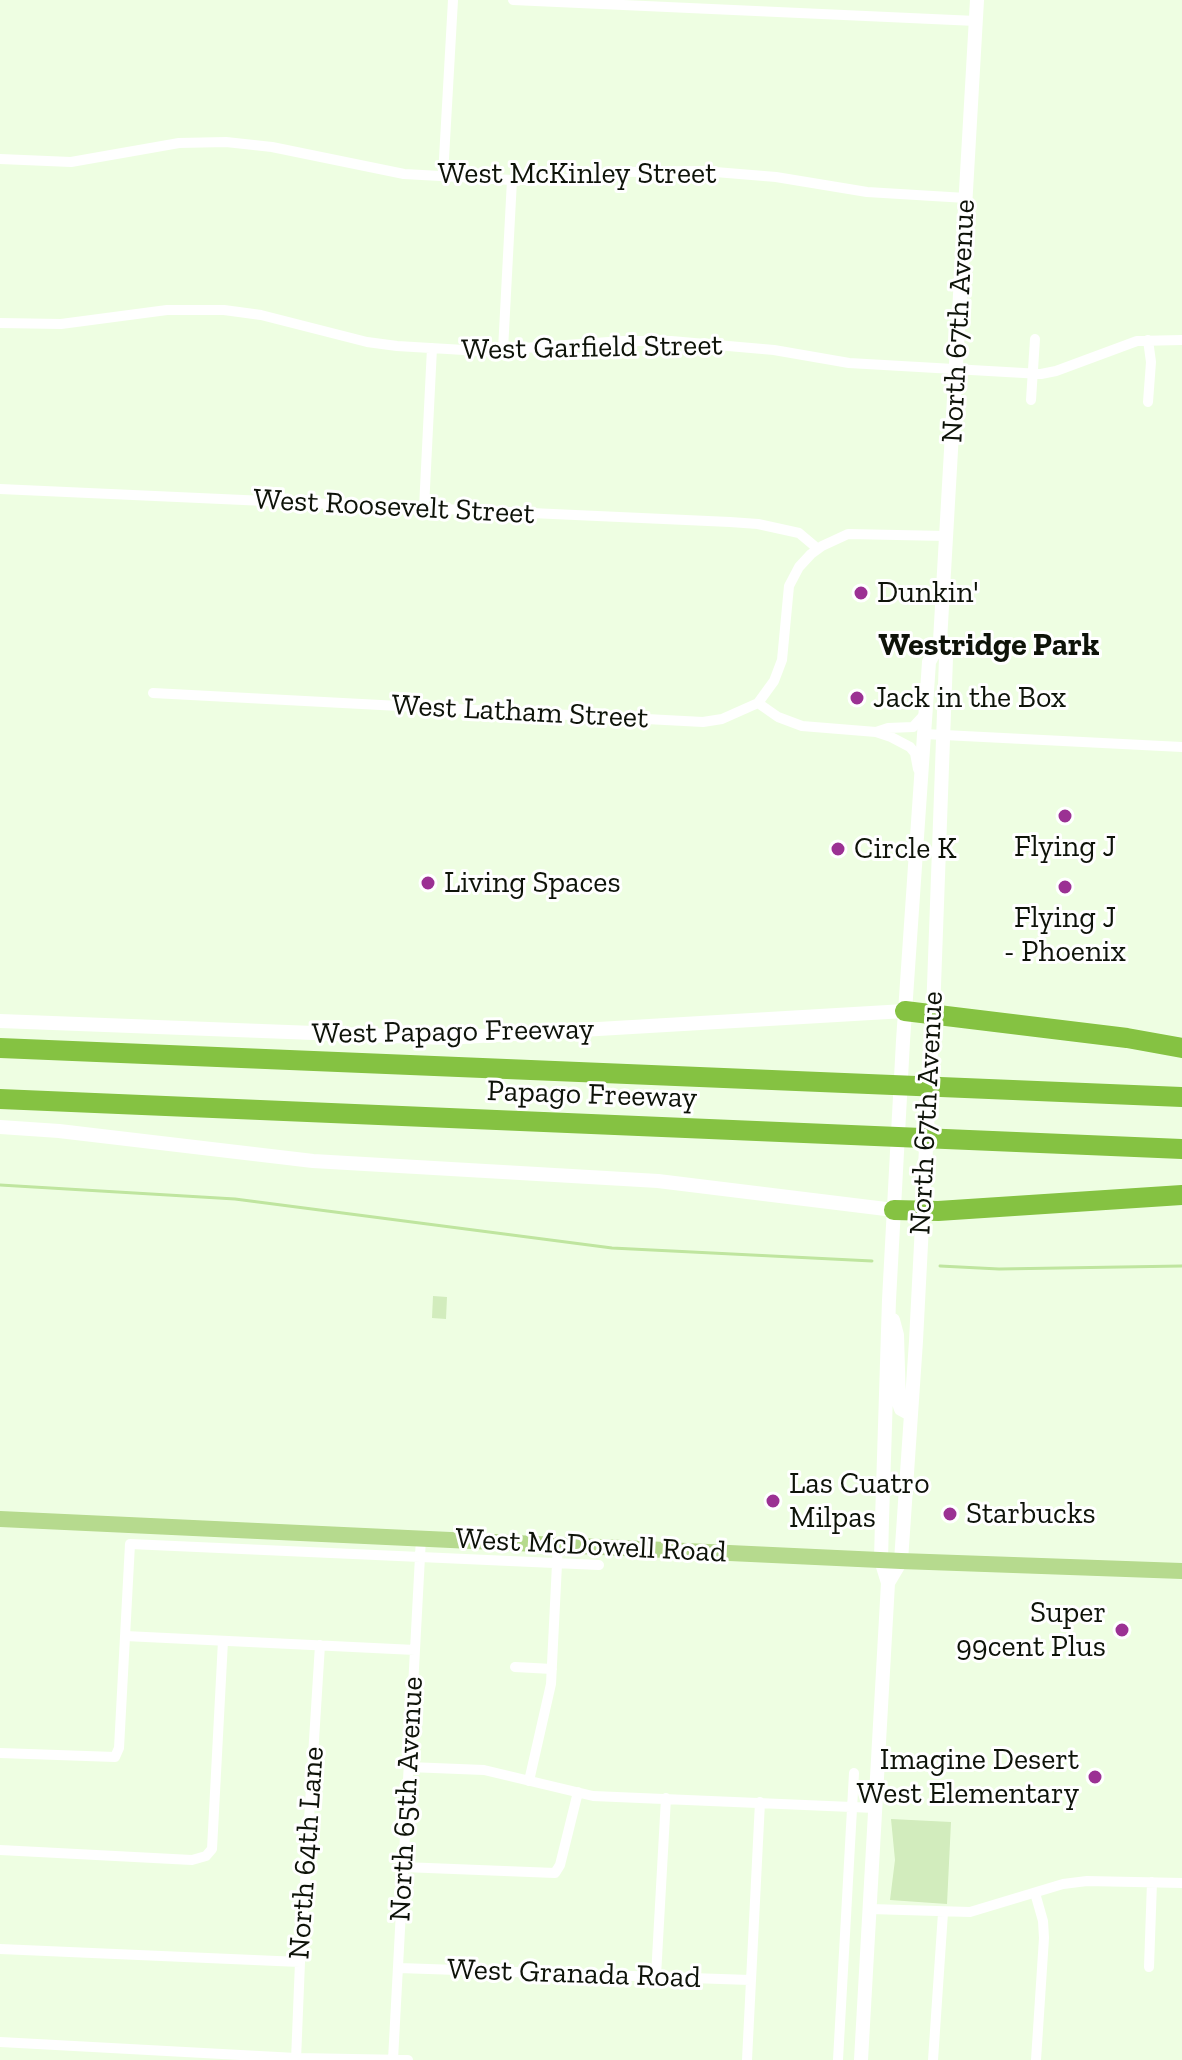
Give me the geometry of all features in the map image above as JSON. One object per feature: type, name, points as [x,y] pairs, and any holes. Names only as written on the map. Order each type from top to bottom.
[{"type":"highway","points":[[905,1011],[1182,1048]]},
{"type":"highway","name":"Papago Freeway","points":[[3,1048],[1182,1097]]},
{"type":"highway","name":"Papago Freeway","points":[[0,1099],[1182,1149]]},
{"type":"highway","points":[[886,1209],[922,1211],[1182,1195]]},
{"type":"main road","name":"North 67th Avenue","points":[[888,1583],[901,1561],[918,1300],[932,1040],[946,658],[940,641],[977,0]]},
{"type":"main road","name":"North 67th Avenue","points":[[861,2060],[888,1583],[881,1560],[892,1246],[886,1209],[896,1185],[929,662],[940,641]]},
{"type":"main road","name":"West Papago Freeway","points":[[0,1021],[445,1038],[905,1011]]},
{"type":"main road","points":[[0,1127],[313,1161],[644,1179],[886,1209]]},
{"type":"main road","points":[[889,1300],[897,1335],[899,1403],[901,1409],[910,1414]]},
{"type":"main road","name":"West McDowell Road","points":[[0,1519],[1182,1571]]},
{"type":"street","points":[[443,176],[453,0]]},
{"type":"street","points":[[513,0],[976,21]]},
{"type":"street","points":[[839,0],[839,13]]},
{"type":"street","name":"West McKinley Street","points":[[0,159],[71,162],[179,143],[226,142],[282,149],[386,171],[443,176],[512,180],[692,170],[776,177],[867,192],[966,198]]},
{"type":"street","points":[[503,350],[512,180]]},
{"type":"street","name":"West Garfield Street","points":[[0,323],[61,324],[167,310],[224,310],[261,315],[367,342],[432,348],[503,350],[623,341],[671,341],[774,350],[849,363],[1033,374],[1056,371],[1130,344],[1148,340],[1182,340]]},
{"type":"street","points":[[1031,400],[1035,339]]},
{"type":"street","points":[[1148,340],[1151,362],[1148,402]]},
{"type":"street","points":[[424,508],[432,348]]},
{"type":"street","name":"West Roosevelt Street","points":[[0,489],[730,522],[799,533],[815,552]]},
{"type":"street","points":[[920,793],[915,753],[902,743],[876,732],[802,726],[778,717],[758,703],[774,681],[782,660],[789,586],[799,567],[815,552],[835,539],[861,533],[946,536]]},
{"type":"street","name":"West Latham Street","points":[[153,693],[703,722],[722,719],[758,703]]},
{"type":"street","points":[[876,732],[913,727],[926,713]]},
{"type":"street","points":[[924,734],[1182,747]]},
{"type":"street","name":"North 65th Avenue","points":[[393,2060],[421,1538]]},
{"type":"street","name":"West McDowell Road","points":[[125,1636],[130,1544],[599,1565]]},
{"type":"street","points":[[529,1781],[549,1699],[558,1544]]},
{"type":"street","points":[[0,1753],[115,1757],[119,1748],[125,1636],[415,1650]]},
{"type":"street","points":[[0,1850],[192,1860],[206,1856],[212,1849],[223,1641]]},
{"type":"street","name":"North 64th Lane","points":[[296,2059],[320,1645]]},
{"type":"street","points":[[515,1667],[552,1669]]},
{"type":"street","points":[[409,1767],[484,1770],[593,1796],[875,1808]]},
{"type":"street","points":[[838,2060],[854,1773]]},
{"type":"street","points":[[403,1867],[555,1873],[560,1865],[578,1792]]},
{"type":"street","points":[[656,1976],[666,1798]]},
{"type":"street","points":[[747,2060],[760,1802]]},
{"type":"street","points":[[870,1909],[943,1913],[982,1910],[1087,1881],[1182,1883]]},
{"type":"street","points":[[1149,1967],[1152,1882]]},
{"type":"street","points":[[1035,1893],[1044,1938],[1036,2060]]},
{"type":"street","points":[[933,2060],[943,1913]]},
{"type":"street","points":[[0,1949],[300,1962]]},
{"type":"street","name":"West Granada Road","points":[[399,1968],[750,1980]]},
{"type":"street","points":[[0,2042],[202,2056],[408,2060]]},
{"type":"green space","points":[[433,1296],[447,1297],[446,1319],[432,1318]]},
{"type":"green space","points":[[891,1819],[951,1822],[947,1904],[890,1900],[895,1860]]},
{"type":"waterway","points":[[0,1185],[235,1199],[612,1248],[872,1261]]},
{"type":"waterway","points":[[940,1266],[999,1269],[1182,1266]]},
{"type":"place","name":"Dunkin'","points":[[861,593]]},
{"type":"place","name":"Jack in the Box","points":[[857,698]]},
{"type":"place","name":"Flying J","points":[[1065,816]]},
{"type":"place","name":"Circle K","points":[[838,849]]},
{"type":"place","name":"Living Spaces","points":[[428,883]]},
{"type":"place","name":"Flying J - Phoenix","points":[[1065,887]]},
{"type":"place","name":"Las Cuatro Milpas","points":[[773,1501]]},
{"type":"place","name":"Starbucks","points":[[950,1514]]},
{"type":"place","name":"Super 99cent Plus","points":[[1122,1630]]},
{"type":"place","name":"Imagine Desert West Elementary","points":[[1095,1777]]},
{"type":"district","name":"Westridge Park","points":[[989,646]]}]
